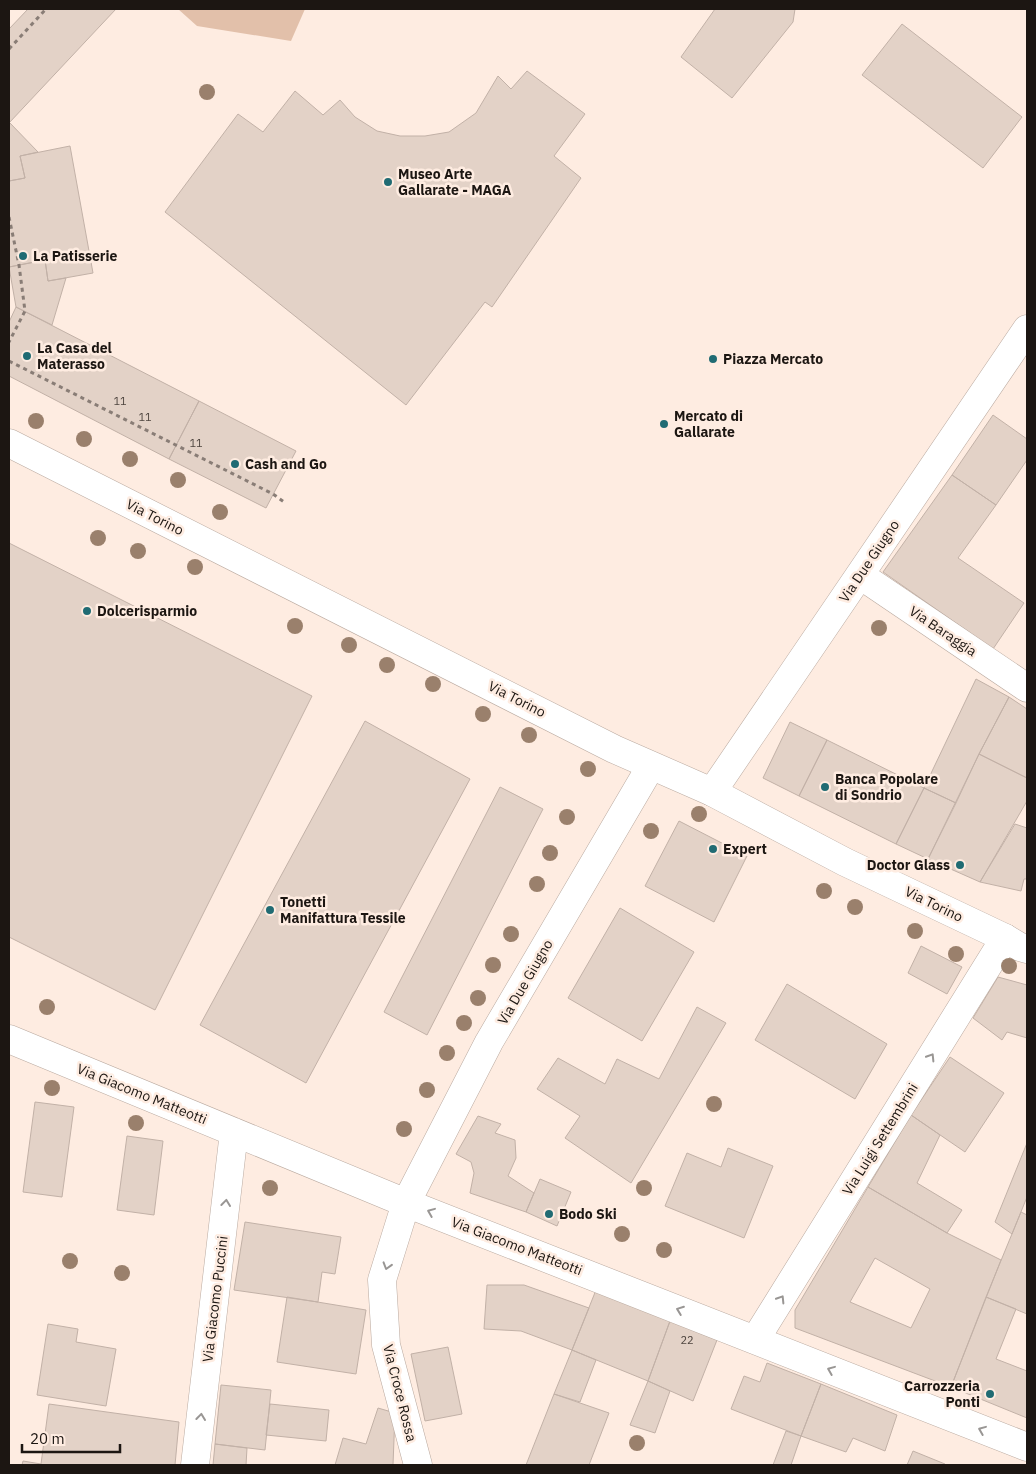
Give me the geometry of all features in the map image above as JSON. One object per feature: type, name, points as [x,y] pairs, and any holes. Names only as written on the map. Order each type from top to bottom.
[{"type":"street","name":"Via Due Giugno","points":[[712,792],[1027,329]]},
{"type":"street","name":"Via Torino","points":[[9,444],[651,766],[712,792],[845,862],[1016,944]]},
{"type":"street","name":"Via Baraggia","points":[[860,575],[1027,688]]},
{"type":"street","name":"Via Due Giugno","points":[[406,1203],[489,1042],[651,766]]},
{"type":"street","name":"Via Luigi Settembrini","points":[[755,1340],[1016,944]]},
{"type":"street","name":"Via Giacomo Matteotti","points":[[9,1039],[406,1203],[1027,1447]]},
{"type":"street","name":"Via Giacomo Puccini","points":[[195,1465],[234,1132]]},
{"type":"street","name":"Via Croce Rossa","points":[[406,1203],[382,1280],[386,1345],[418,1465]]},
{"type":"path","points":[[9,49],[46,9]]},
{"type":"path","points":[[9,217],[19,265],[25,311],[9,342]]},
{"type":"path","points":[[9,361],[255,485],[284,502]]},
{"type":"shaded area","points":[[178,9],[305,9],[291,41],[197,26]]},
{"type":"building","points":[[28,9],[116,9],[9,123],[9,29]]},
{"type":"building","points":[[715,9],[795,9],[793,22],[732,98],[681,57]]},
{"type":"building","points":[[902,24],[1022,117],[983,168],[862,75]]},
{"type":"building","points":[[527,71],[585,114],[554,156],[581,178],[492,307],[485,302],[406,405],[165,212],[238,114],[263,132],[295,91],[323,115],[340,100],[355,117],[377,131],[400,136],[425,136],[449,132],[476,113],[498,76],[511,89]]},
{"type":"building","points":[[9,122],[38,152],[20,156],[25,178],[9,181]]},
{"type":"building","points":[[70,146],[93,273],[48,281],[45,260],[9,267],[9,181],[25,178],[20,156]]},
{"type":"building","points":[[45,260],[48,281],[66,278],[52,325],[16,307],[9,267]]},
{"type":"building","points":[[16,307],[199,401],[169,459],[9,376],[9,322]]},
{"type":"building","points":[[199,401],[296,451],[266,508],[169,459]]},
{"type":"building","points":[[993,415],[1027,439],[1027,460],[996,505],[952,475]]},
{"type":"building","points":[[952,475],[996,505],[958,558],[1024,603],[993,649],[883,572]]},
{"type":"building","points":[[9,543],[312,696],[155,1010],[9,937]]},
{"type":"building","points":[[976,679],[1009,697],[956,803],[924,788]]},
{"type":"building","points":[[1009,697],[1027,709],[1027,778],[979,754]]},
{"type":"building","points":[[365,721],[470,779],[306,1083],[200,1025]]},
{"type":"building","points":[[790,722],[827,740],[799,796],[763,778]]},
{"type":"building","points":[[827,740],[924,788],[896,844],[799,796]]},
{"type":"building","points":[[979,754],[1027,778],[1027,801],[980,882],[928,859]]},
{"type":"building","points":[[500,787],[543,809],[427,1035],[384,1012]]},
{"type":"building","points":[[924,788],[956,803],[928,859],[896,844]]},
{"type":"building","points":[[679,821],[747,856],[714,922],[645,886]]},
{"type":"building","points":[[1015,824],[1027,828],[1027,879],[1024,879],[1021,891],[980,882]]},
{"type":"building","points":[[620,908],[694,952],[642,1041],[568,998]]},
{"type":"building","points":[[921,946],[962,967],[947,994],[908,973]]},
{"type":"building","points":[[998,977],[1027,985],[1027,1038],[1007,1032],[1002,1040],[973,1018]]},
{"type":"building","points":[[787,984],[887,1044],[855,1099],[755,1040]]},
{"type":"building","points":[[697,1007],[726,1023],[631,1183],[565,1138],[580,1116],[537,1089],[558,1058],[605,1084],[617,1059],[659,1079]]},
{"type":"building","points":[[950,1057],[1004,1093],[965,1152],[911,1115]]},
{"type":"building","points":[[35,1102],[74,1107],[62,1197],[23,1192]]},
{"type":"building","points":[[911,1115],[940,1135],[917,1183],[962,1210],[947,1233],[868,1187]]},
{"type":"building","points":[[478,1116],[501,1124],[495,1133],[515,1140],[516,1158],[508,1176],[534,1193],[526,1212],[470,1193],[474,1173],[471,1162],[456,1154]]},
{"type":"building","points":[[127,1136],[163,1141],[154,1215],[117,1210]]},
{"type":"building","points":[[1027,1143],[1027,1197],[1012,1234],[995,1222]]},
{"type":"building","points":[[728,1148],[773,1166],[744,1238],[665,1206],[687,1153],[721,1167]]},
{"type":"building","points":[[540,1179],[571,1192],[557,1226],[526,1212]]},
{"type":"building","points":[[868,1187],[947,1233],[1001,1260],[951,1387],[795,1328],[795,1310]],"holes":[[[875,1258],[930,1289],[911,1328],[850,1302]]]},
{"type":"building","points":[[1021,1212],[1027,1215],[1027,1314],[986,1297]]},
{"type":"building","points":[[245,1222],[341,1237],[335,1274],[322,1272],[318,1302],[234,1290]]},
{"type":"building","points":[[487,1285],[524,1285],[589,1308],[572,1350],[521,1331],[484,1329]]},
{"type":"building","points":[[596,1290],[670,1321],[648,1381],[572,1350]]},
{"type":"building","points":[[287,1297],[366,1310],[356,1374],[277,1362]]},
{"type":"building","points":[[986,1297],[1016,1309],[996,1359],[1027,1371],[1027,1418],[951,1387]]},
{"type":"building","points":[[670,1321],[717,1340],[693,1401],[648,1381]]},
{"type":"building","points":[[48,1324],[78,1329],[76,1342],[116,1349],[106,1406],[37,1395]]},
{"type":"building","points":[[448,1347],[462,1414],[425,1421],[411,1354]]},
{"type":"building","points":[[572,1350],[596,1360],[580,1402],[554,1394]]},
{"type":"building","points":[[767,1363],[821,1384],[801,1436],[731,1409],[744,1376],[760,1382]]},
{"type":"building","points":[[648,1381],[670,1391],[655,1433],[630,1425]]},
{"type":"building","points":[[821,1384],[897,1415],[885,1451],[853,1438],[846,1452],[801,1436]]},
{"type":"building","points":[[221,1385],[271,1390],[265,1450],[215,1444]]},
{"type":"building","points":[[554,1394],[609,1413],[589,1465],[526,1465]]},
{"type":"building","points":[[49,1404],[179,1422],[175,1465],[22,1465],[23,1461],[41,1464]]},
{"type":"building","points":[[270,1404],[329,1410],[326,1441],[266,1435]]},
{"type":"building","points":[[378,1408],[395,1413],[393,1465],[335,1465],[343,1438],[366,1444]]},
{"type":"building","points":[[786,1431],[801,1436],[791,1465],[773,1465]]},
{"type":"building","points":[[215,1444],[247,1448],[246,1465],[213,1465]]},
{"type":"building","points":[[913,1451],[945,1464],[907,1465]]},
{"type":"place","name":"Museo Arte Gallarate - MAGA","points":[[388,182]]},
{"type":"place","name":"La Patisserie","points":[[23,256]]},
{"type":"place","name":"La Casa del Materasso","points":[[27,356]]},
{"type":"place","name":"Piazza Mercato","points":[[713,359]]},
{"type":"place","name":"Mercato di Gallarate","points":[[664,424]]},
{"type":"place","name":"Cash and Go","points":[[235,464]]},
{"type":"place","name":"Dolcerisparmio","points":[[87,611]]},
{"type":"place","name":"Banca Popolare di Sondrio","points":[[825,787]]},
{"type":"place","name":"Expert","points":[[713,849]]},
{"type":"place","name":"Doctor Glass","points":[[960,865]]},
{"type":"place","name":"Tonetti Manifattura Tessile","points":[[270,910]]},
{"type":"place","name":"Bodo Ski","points":[[549,1214]]},
{"type":"place","name":"Carrozzeria Ponti","points":[[990,1394]]}]
